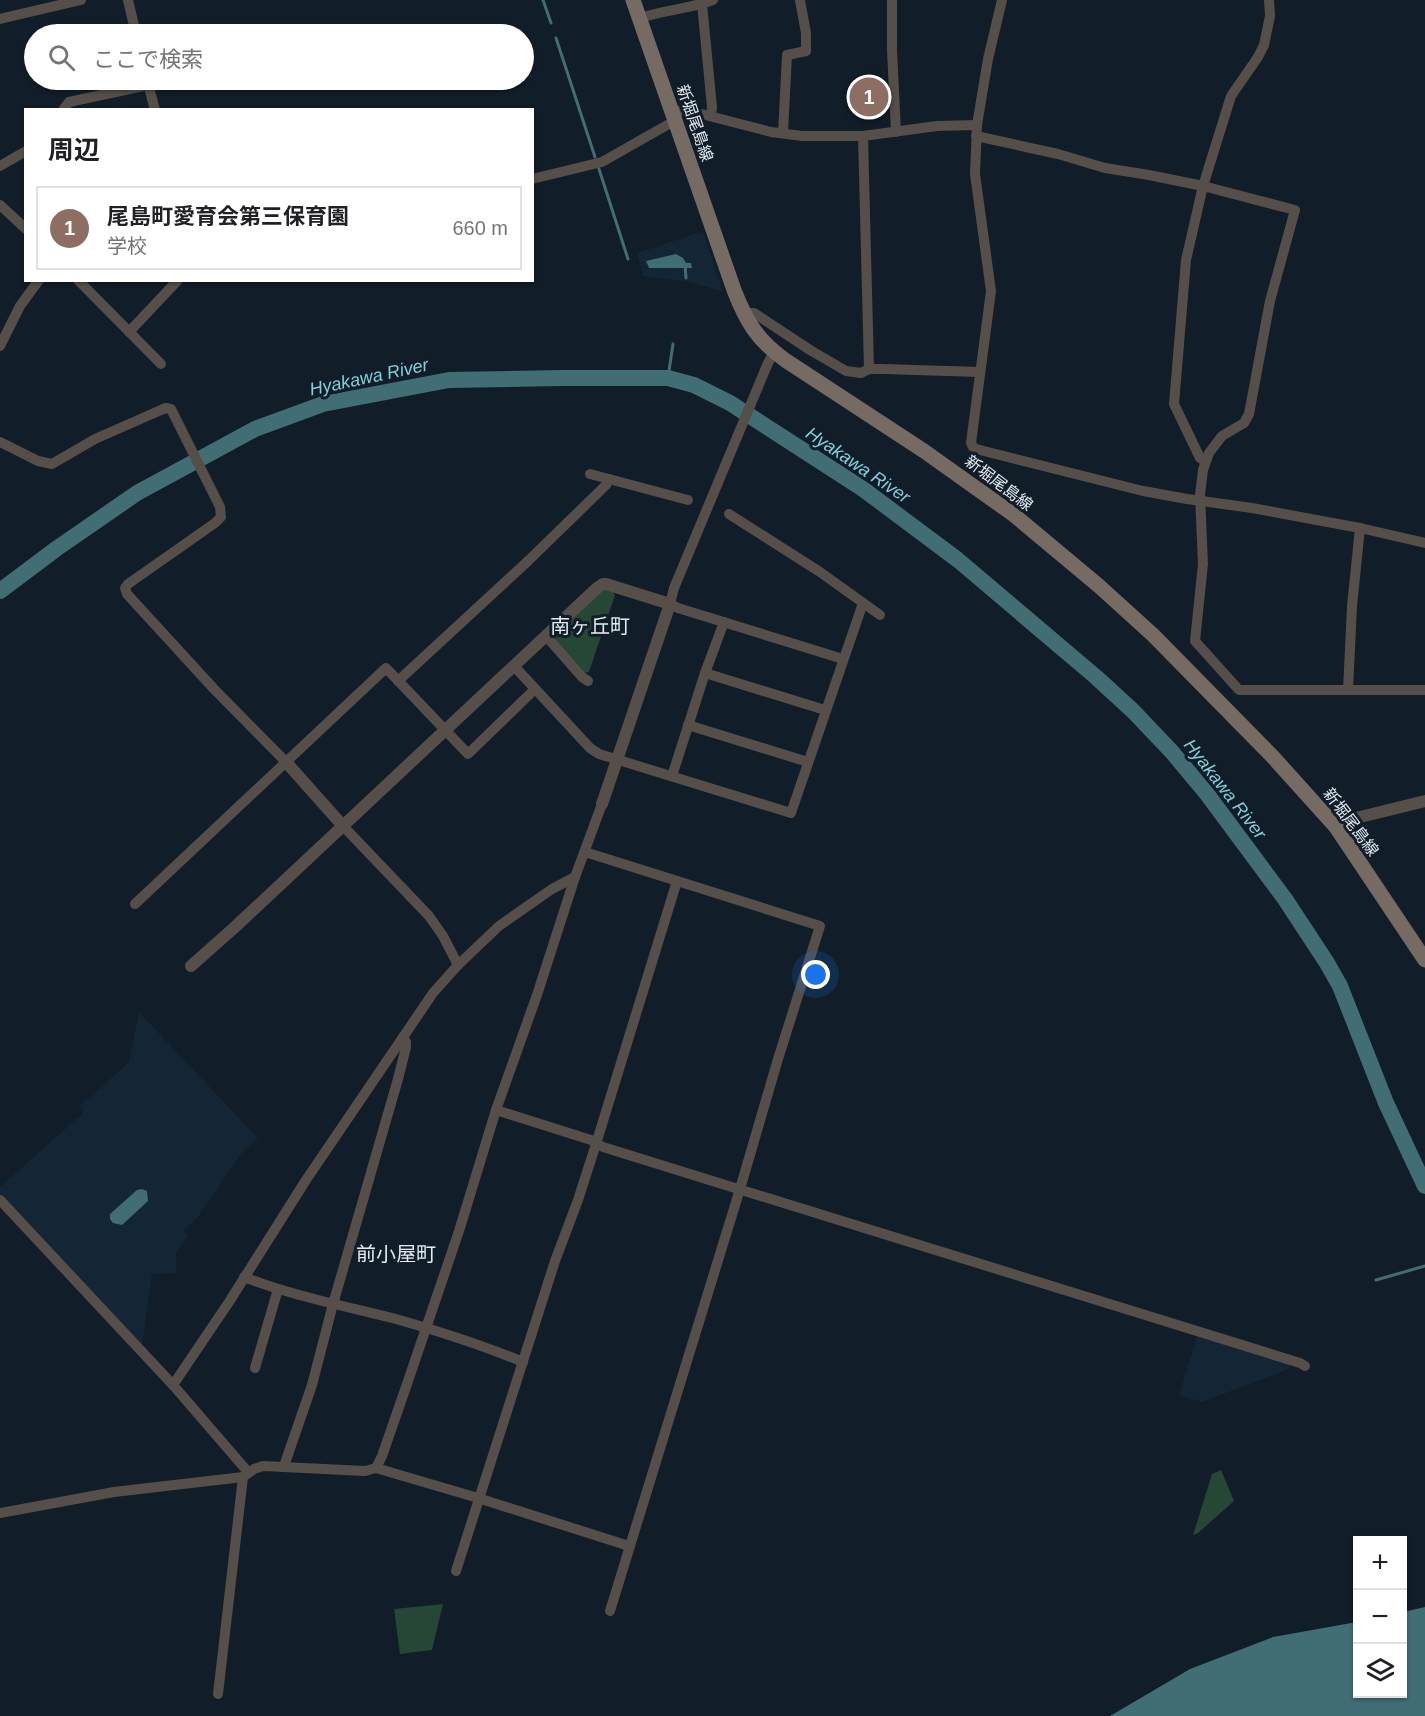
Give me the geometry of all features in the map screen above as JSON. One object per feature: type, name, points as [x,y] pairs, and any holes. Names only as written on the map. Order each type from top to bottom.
[{"type":"main road","name":"新堀尾島線","points":[[633,0],[734,290],[755,333],[774,352],[924,450],[1016,517],[1099,586],[1184,664],[1336,827],[1425,960]]},
{"type":"street","points":[[0,19],[81,0]]},
{"type":"street","points":[[128,0],[134,24]]},
{"type":"street","points":[[783,134],[787,56],[806,51],[806,33],[800,0]]},
{"type":"street","points":[[892,0],[896,132]]},
{"type":"street","points":[[1002,0],[988,59],[976,131],[975,174],[991,291],[971,443],[973,447],[1143,491],[1252,508],[1360,528],[1425,543]]},
{"type":"street","points":[[1205,461],[1200,458],[1174,404],[1186,260],[1203,186],[1231,96],[1264,45],[1270,16],[1269,0]]},
{"type":"street","points":[[640,18],[708,2],[711,116]]},
{"type":"street","points":[[64,108],[69,102],[116,90]]},
{"type":"street","points":[[150,90],[154,108]]},
{"type":"street","points":[[534,179],[602,162],[686,110],[783,134],[863,136],[937,126],[976,131],[1104,168],[1203,186],[1295,210],[1270,301],[1249,414],[1244,423],[1222,436],[1205,461],[1200,495],[1203,564],[1195,641],[1239,690],[1425,690]]},
{"type":"street","points":[[863,136],[869,369]]},
{"type":"street","points":[[0,166],[24,152]]},
{"type":"street","points":[[0,205],[24,227]]},
{"type":"street","points":[[0,346],[20,306],[38,282]]},
{"type":"street","points":[[80,282],[161,364]]},
{"type":"street","points":[[129,332],[176,282]]},
{"type":"street","points":[[744,313],[754,313],[846,371],[861,373],[869,369],[980,372]]},
{"type":"street","points":[[376,1468],[459,1231],[496,1110],[674,588],[774,352]]},
{"type":"street","points":[[0,442],[38,461],[52,464],[95,440],[161,410],[166,408],[171,410],[220,507],[221,517],[128,584],[125,588],[127,594],[429,916],[443,936],[458,965]]},
{"type":"street","points":[[590,474],[688,500]]},
{"type":"street","points":[[398,681],[528,561],[606,485],[609,479]]},
{"type":"street","points":[[729,514],[820,572],[879,615]]},
{"type":"street","points":[[1348,690],[1352,606],[1360,528]]},
{"type":"street","points":[[191,966],[603,584],[843,659]]},
{"type":"street","points":[[514,666],[590,748],[599,754],[791,813],[863,603]]},
{"type":"street","points":[[672,776],[724,622]]},
{"type":"street","points":[[546,636],[588,681]]},
{"type":"street","points":[[135,904],[386,668],[468,754],[535,689]]},
{"type":"street","points":[[705,673],[825,710]]},
{"type":"street","points":[[688,725],[808,762]]},
{"type":"street","points":[[1336,827],[1352,819],[1425,801]]},
{"type":"street","points":[[585,852],[820,927],[610,1611]]},
{"type":"street","points":[[173,1385],[197,1352],[306,1180],[433,993],[458,965],[499,926],[552,889],[575,877]]},
{"type":"street","points":[[456,1571],[555,1261],[596,1144],[677,881]]},
{"type":"street","points":[[284,1466],[312,1385],[398,1079],[406,1047],[403,1037]]},
{"type":"street","points":[[496,1110],[591,1140],[596,1144],[1305,1366]]},
{"type":"street","points":[[0,1200],[173,1385],[246,1475],[218,1694]]},
{"type":"street","points":[[244,1277],[278,1289],[426,1328],[523,1362]]},
{"type":"street","points":[[255,1368],[278,1289]]},
{"type":"street","points":[[0,1513],[114,1491],[246,1475],[263,1466],[365,1471],[376,1468],[629,1546]]},
{"type":"shaded area","points":[[703,231],[723,292],[690,282],[643,276],[637,253]]},
{"type":"shaded area","points":[[676,254],[686,263],[691,263],[692,268],[649,268],[646,261]]},
{"type":"shaded area","points":[[605,589],[615,595],[589,672],[583,673],[553,637]]},
{"type":"shaded area","points":[[139,1012],[258,1138],[241,1154],[197,1218],[184,1230],[188,1235],[176,1253],[176,1273],[152,1274],[142,1345],[0,1194],[0,1187],[83,1113],[80,1106],[129,1062]]},
{"type":"shaded area","points":[[137,1190],[147,1191],[148,1201],[122,1225],[113,1223],[110,1214]]},
{"type":"shaded area","points":[[1197,1336],[1290,1364],[1289,1369],[1202,1402],[1179,1395]]},
{"type":"shaded area","points":[[1221,1470],[1234,1501],[1193,1535],[1212,1474]]},
{"type":"shaded area","points":[[443,1604],[432,1650],[400,1654],[394,1609]]},
{"type":"shaded area","points":[[1425,1607],[1425,1716],[1110,1716],[1190,1669],[1273,1637],[1353,1623],[1353,1698],[1407,1698],[1407,1611]]},
{"type":"waterway","points":[[543,0],[551,23]]},
{"type":"waterway","points":[[556,38],[595,157]]},
{"type":"waterway","points":[[599,169],[628,259]]},
{"type":"waterway","points":[[685,265],[686,278]]},
{"type":"waterway","points":[[668,378],[673,344]]},
{"type":"waterway","name":"Hyakawa River","points":[[0,591],[137,493],[255,429],[323,404],[449,380],[668,378],[694,385],[730,403],[863,489],[958,560],[1096,677],[1172,752],[1207,794],[1285,899],[1327,963],[1340,986],[1386,1103],[1425,1186]]},
{"type":"waterway","points":[[1376,1280],[1425,1266]]},
{"type":"place","name":"尾島町愛育会第三保育園","points":[[869,97]]},
{"type":"district","name":"南ヶ丘町","points":[[590,626]]},
{"type":"district","name":"前小屋町","points":[[396,1254]]}]
